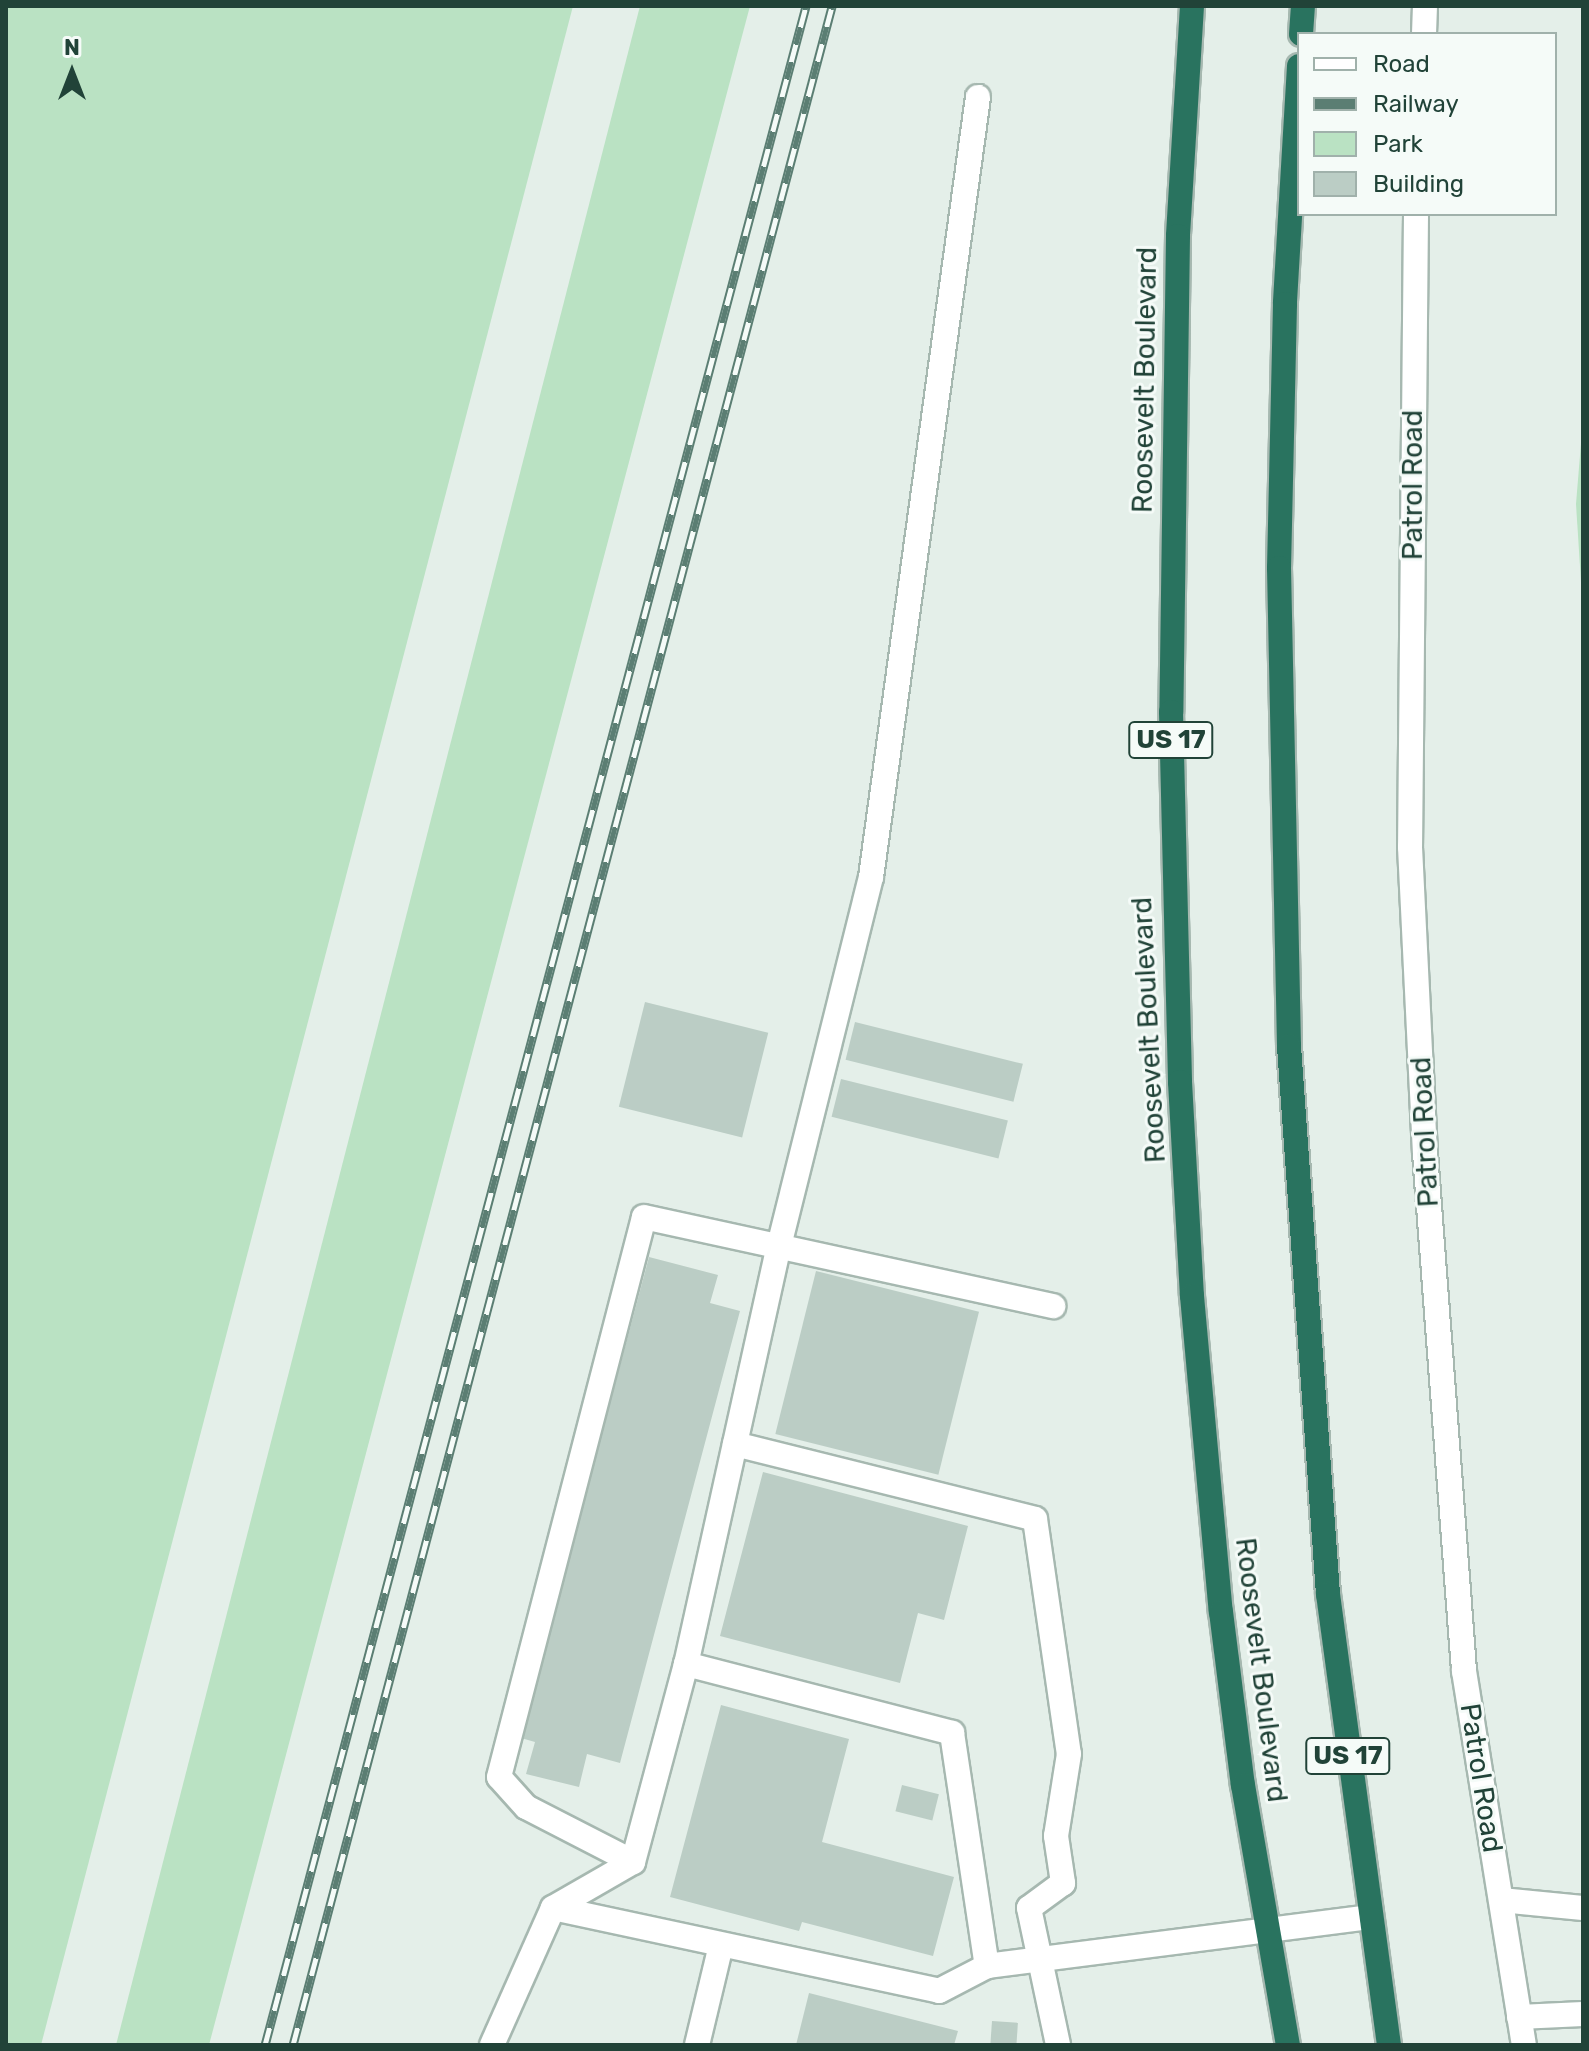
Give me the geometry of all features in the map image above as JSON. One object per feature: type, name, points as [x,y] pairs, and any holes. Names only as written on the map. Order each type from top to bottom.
[{"type":"highway","name":"Roosevelt Boulevard","points":[[1192,6],[1177,252],[1173,919],[1207,1474],[1243,1785],[1288,2045]]},
{"type":"highway","points":[[1301,32],[1303,6]]},
{"type":"highway","name":"US 17","points":[[1297,100],[1285,304],[1279,568],[1288,1015],[1316,1466],[1369,1917],[1389,2045]]},
{"type":"street","points":[[1424,32],[1425,6]]},
{"type":"street","points":[[492,2045],[553,1908],[633,1862],[686,1664],[779,1245],[871,877],[978,97]]},
{"type":"street","name":"Patrol Road","points":[[1416,216],[1410,847],[1425,1153],[1464,1671],[1524,2045]]},
{"type":"street","points":[[633,1862],[526,1807],[499,1777],[644,1217],[1053,1306]]},
{"type":"street","points":[[735,1444],[1035,1519],[1069,1754],[1056,1836],[1063,1883],[1029,1908],[1058,2045]]},
{"type":"street","points":[[686,1664],[952,1733],[987,1966]]},
{"type":"street","points":[[1501,1900],[1583,1908]]},
{"type":"street","points":[[553,1908],[939,1991],[987,1966],[1369,1917]]},
{"type":"street","points":[[697,2045],[721,1945]]},
{"type":"street","points":[[1519,2017],[1583,2014]]},
{"type":"green space","points":[[6,6],[573,6],[41,2045],[6,2045]]},
{"type":"green space","points":[[640,6],[750,6],[209,2045],[116,2045]]},
{"type":"green space","points":[[1583,419],[1583,613],[1576,504]]},
{"type":"building","points":[[645,1002],[768,1033],[742,1138],[619,1107]]},
{"type":"building","points":[[855,1022],[1023,1064],[1013,1102],[846,1060]]},
{"type":"building","points":[[841,1079],[1008,1121],[998,1158],[832,1117]]},
{"type":"building","points":[[649,1257],[718,1275],[710,1303],[740,1311],[620,1763],[587,1754],[579,1787],[526,1774],[535,1742],[521,1738]]},
{"type":"building","points":[[816,1271],[979,1312],[938,1475],[775,1434]]},
{"type":"building","points":[[763,1472],[968,1526],[944,1620],[918,1613],[900,1683],[720,1636]]},
{"type":"building","points":[[721,1705],[849,1739],[822,1842],[954,1877],[933,1956],[802,1922],[799,1931],[670,1897]]},
{"type":"building","points":[[902,1785],[939,1794],[932,1820],[895,1811]]},
{"type":"building","points":[[809,1993],[958,2031],[954,2045],[796,2045]]},
{"type":"building","points":[[992,2021],[1018,2023],[1016,2045],[990,2045]]},
{"type":"railway","points":[[265,2045],[806,6]]},
{"type":"railway","points":[[293,2045],[832,6]]}]
